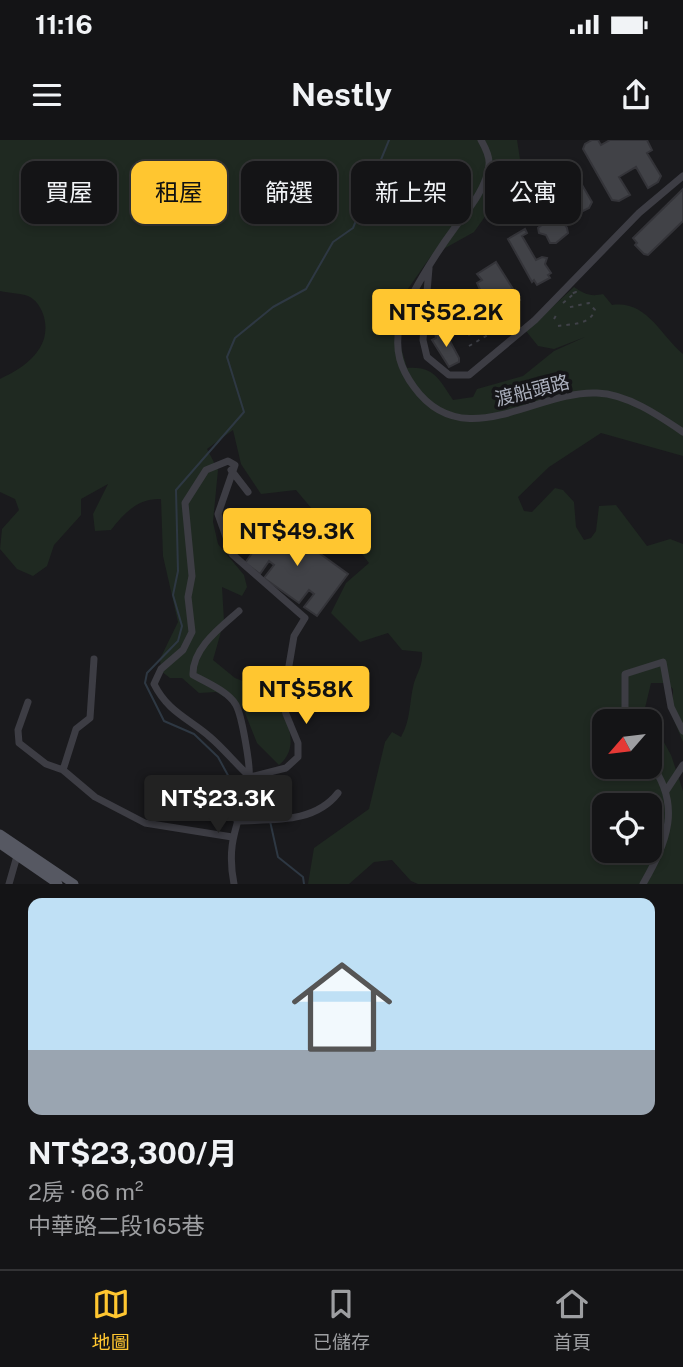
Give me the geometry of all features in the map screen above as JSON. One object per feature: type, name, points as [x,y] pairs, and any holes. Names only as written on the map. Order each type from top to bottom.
[{"type":"main road","points":[[0,834],[74,884]]},
{"type":"main road","points":[[0,844],[58,884]]},
{"type":"street","name":"渡船頭路","points":[[481,140],[489,165],[482,184],[429,268],[400,325],[398,359],[417,392],[444,414],[474,419],[516,413],[569,394],[608,394],[624,397],[683,432]]},
{"type":"street","points":[[429,268],[424,340],[427,357],[449,375],[469,375],[535,320],[639,213],[683,176]]},
{"type":"street","points":[[228,461],[235,465],[218,514],[232,554],[305,618],[294,636],[284,701],[286,714],[298,743],[298,757],[286,768],[249,779],[211,737],[181,718],[160,695],[154,684],[161,669],[183,650],[192,632],[188,597],[192,576],[185,503],[206,470],[228,461]]},
{"type":"street","points":[[232,473],[248,492]]},
{"type":"street","points":[[234,884],[230,862],[232,837],[249,779],[236,705],[217,688],[193,675],[193,666],[209,637],[239,611]]},
{"type":"street","points":[[63,770],[76,729],[90,718],[94,659]]},
{"type":"street","points":[[625,709],[625,674],[663,662],[671,707],[683,731]]},
{"type":"street","points":[[28,702],[18,730],[19,743],[46,764],[63,770],[95,797],[145,823],[232,837]]},
{"type":"street","points":[[666,791],[683,765]]},
{"type":"street","points":[[643,884],[669,830],[666,791],[659,779]]},
{"type":"street","points":[[237,821],[299,818],[330,804],[338,793]]},
{"type":"street","points":[[9,884],[17,856]]},
{"type":"path","points":[[558,326],[586,321],[595,313],[595,307],[589,303],[566,308]]},
{"type":"path","points":[[554,319],[558,312]]},
{"type":"path","points":[[445,335],[463,324]]},
{"type":"path","points":[[469,346],[488,335]]},
{"type":"shaded area","points":[[0,140],[517,140],[520,161],[485,161],[485,217],[474,232],[431,256],[398,303],[393,320],[407,368],[424,369],[435,375],[453,400],[473,397],[477,389],[523,376],[554,351],[585,337],[554,349],[538,346],[526,331],[574,287],[588,294],[603,294],[612,305],[624,305],[644,313],[683,354],[683,456],[601,433],[549,467],[518,497],[524,511],[532,512],[555,488],[563,490],[574,502],[576,527],[584,540],[591,538],[596,531],[599,506],[616,505],[647,546],[670,539],[683,544],[683,742],[673,718],[673,689],[667,683],[651,683],[646,709],[592,709],[592,779],[662,779],[662,739],[671,755],[683,791],[683,884],[418,884],[411,881],[392,860],[374,862],[349,884],[308,884],[314,848],[369,809],[385,742],[392,732],[401,737],[407,724],[422,652],[402,650],[388,633],[360,642],[331,613],[346,583],[369,563],[346,533],[312,509],[296,490],[261,494],[241,464],[233,430],[207,449],[218,470],[213,522],[218,544],[244,575],[247,587],[242,596],[222,587],[224,621],[213,660],[235,678],[275,693],[287,721],[291,740],[290,749],[279,765],[257,743],[243,708],[216,692],[199,693],[182,678],[170,678],[161,671],[160,659],[178,622],[163,556],[161,499],[145,501],[132,508],[111,530],[95,531],[93,514],[108,484],[81,499],[81,515],[54,545],[47,566],[33,576],[17,569],[0,549],[2,529],[19,510],[15,499],[0,492],[0,379],[19,369],[35,355],[44,338],[42,311],[34,299],[0,291]]},
{"type":"building","points":[[598,140],[601,145],[610,140],[647,140],[652,150],[647,153],[661,176],[658,182],[648,188],[636,167],[619,177],[630,195],[619,201],[612,200],[583,149],[585,144]]},
{"type":"building","points":[[581,183],[592,202],[589,208],[581,212]]},
{"type":"building","points":[[683,189],[683,221],[648,255],[644,254],[635,245],[637,243],[633,238]]},
{"type":"building","points":[[543,224],[564,224],[568,233],[556,243],[550,243],[546,235],[539,233],[538,228]]},
{"type":"building","points":[[525,229],[527,233],[522,236],[536,260],[547,258],[545,264],[551,273],[548,275],[550,278],[537,285],[534,280],[532,282],[508,239]]},
{"type":"building","points":[[496,262],[520,300],[498,314],[486,303],[477,283],[482,280],[477,274]]},
{"type":"building","points":[[458,299],[476,331],[469,335],[450,303]]},
{"type":"building","points":[[444,330],[459,358],[459,362],[449,367],[432,340],[436,338],[435,331],[439,333]]},
{"type":"building","points":[[275,521],[348,574],[317,616],[304,607],[314,594],[309,590],[299,603],[264,578],[274,565],[269,561],[260,574],[245,563]]},
{"type":"waterway","points":[[245,784],[230,779],[218,757],[194,734],[164,721],[145,683],[147,673],[178,641],[182,626],[173,595],[178,571],[176,490],[244,412],[227,357],[235,338],[273,307],[306,289],[333,242],[353,228],[389,140]]},
{"type":"waterway","points":[[250,786],[263,790],[269,816]]},
{"type":"waterway","points":[[270,821],[278,857],[303,877],[304,884]]}]
